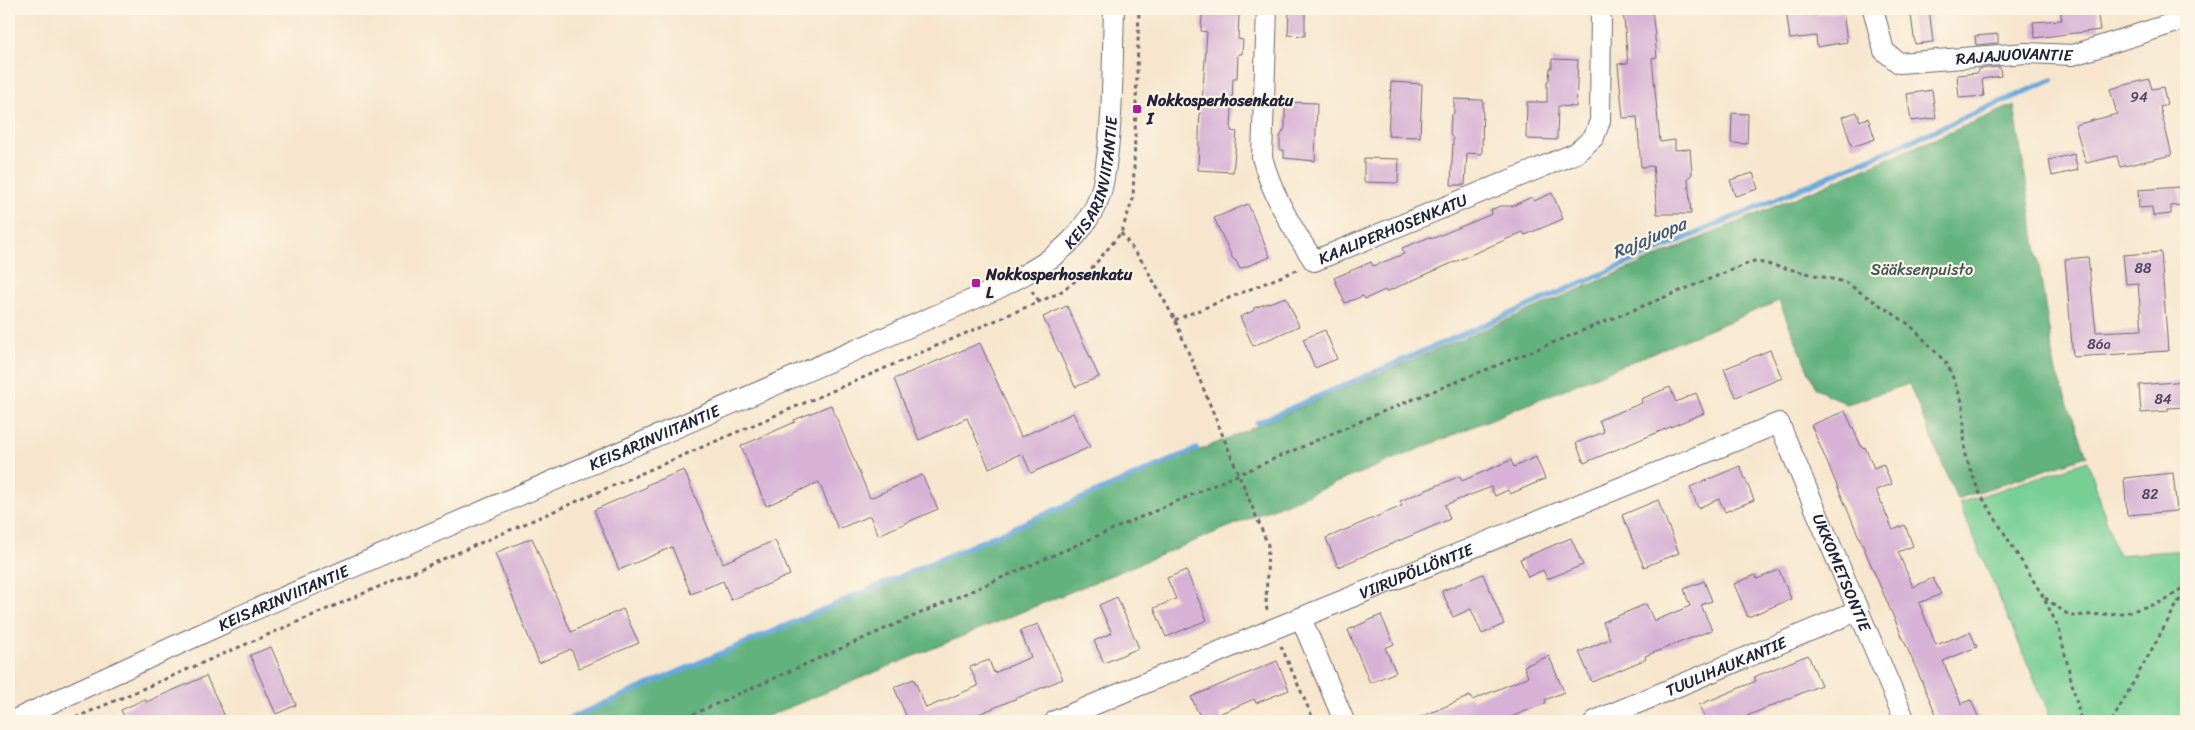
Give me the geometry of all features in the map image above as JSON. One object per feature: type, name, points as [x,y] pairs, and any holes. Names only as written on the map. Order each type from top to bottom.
[{"type":"street","name":"KEISARINVIITANTIE","points":[[12,721],[240,616],[997,289],[1043,264],[1077,234],[1094,208],[1103,184],[1110,130],[1114,9]]},
{"type":"street","name":"KAALIPERHOSENKATU","points":[[1267,9],[1262,157],[1268,179],[1293,230],[1314,261],[1576,153],[1594,137],[1600,121],[1600,9]]},
{"type":"street","name":"RAJAJUOVANTIE","points":[[1873,9],[1884,51],[1899,63],[2026,53],[2073,54],[2186,19]]},
{"type":"street","name":"UKKOMETSONTIE","points":[[1779,423],[1905,721]]},
{"type":"street","name":"VIIRUPÖLLÖNTIE","points":[[1055,721],[1274,629],[1779,423]]},
{"type":"street","name":"TUULIHAUKANTIE","points":[[1595,721],[1859,610]]},
{"type":"street","points":[[1301,618],[1344,721]]},
{"type":"path","points":[[1121,233],[1144,264],[1175,320],[1268,546],[1266,605],[1274,629],[1314,721]]},
{"type":"path","points":[[1175,320],[1292,272],[1314,261]]},
{"type":"path","points":[[678,721],[1377,414],[1754,261],[1845,282],[1910,325],[1948,365],[1963,404],[1965,455],[1979,492],[2044,598],[2059,629],[2082,721]]},
{"type":"path","points":[[2044,598],[2070,616],[2125,613],[2165,601],[2186,586]]},
{"type":"path","points":[[2112,721],[2186,586]]},
{"type":"green space","name":"Sääksenpuisto","points":[[2014,105],[2055,369],[2087,456],[1957,499],[1909,384],[1847,404],[1816,389],[1779,301],[756,721],[561,721]]},
{"type":"green space","points":[[2088,461],[2117,555],[2186,550],[2186,721],[2052,721],[1959,503]]},
{"type":"building","points":[[1289,9],[1305,9],[1305,36],[1288,35]]},
{"type":"building","points":[[1617,9],[1652,9],[1657,57],[1652,58],[1660,142],[1675,140],[1675,150],[1690,149],[1692,174],[1688,178],[1691,214],[1657,214],[1653,166],[1641,167],[1637,117],[1623,118],[1618,64],[1628,63],[1624,19]]},
{"type":"building","points":[[1786,9],[1815,9],[1816,15],[1843,11],[1847,42],[1817,47],[1816,36],[1790,39]]},
{"type":"building","points":[[1910,9],[1929,9],[1933,42],[1915,44]]},
{"type":"building","points":[[2060,9],[2097,9],[2100,30],[2035,38],[2033,22],[2062,20]]},
{"type":"building","points":[[1202,14],[1239,15],[1238,39],[1243,40],[1242,54],[1238,54],[1237,78],[1233,78],[1231,131],[1237,132],[1233,172],[1198,170],[1200,103],[1202,103],[1207,32],[1201,31]]},
{"type":"building","points":[[1998,34],[1998,43],[1976,45],[1975,36]]},
{"type":"building","points":[[1552,59],[1578,60],[1576,107],[1558,106],[1557,140],[1528,139],[1526,138],[1527,102],[1547,102],[1547,82],[1550,68],[1552,68]]},
{"type":"building","points":[[2000,67],[2001,76],[1982,79],[1984,96],[1959,98],[1957,75],[1978,73],[1978,69]]},
{"type":"building","points":[[2149,79],[2152,89],[2163,87],[2167,105],[2160,107],[2172,155],[2120,167],[2117,156],[2086,163],[2075,125],[2117,114],[2110,89]]},
{"type":"building","points":[[1391,82],[1422,84],[1420,137],[1388,136]]},
{"type":"building","points":[[1932,90],[1936,118],[1911,121],[1907,94]]},
{"type":"building","points":[[1454,99],[1483,100],[1482,154],[1467,153],[1465,185],[1451,185],[1453,139],[1450,135],[1451,116],[1454,113]]},
{"type":"building","points":[[1285,102],[1317,103],[1315,161],[1284,158],[1284,150],[1280,150],[1280,137],[1285,128]]},
{"type":"building","points":[[1857,112],[1860,121],[1868,118],[1875,139],[1852,147],[1842,117]]},
{"type":"building","points":[[1732,113],[1748,114],[1747,144],[1731,143]]},
{"type":"building","points":[[2074,154],[2078,170],[2052,176],[2049,160]]},
{"type":"building","points":[[1364,158],[1399,159],[1398,183],[1364,182]]},
{"type":"building","points":[[1753,173],[1758,189],[1735,196],[1730,180]]},
{"type":"building","points":[[2179,187],[2181,205],[2171,206],[2171,214],[2153,216],[2152,207],[2139,208],[2138,190]]},
{"type":"building","points":[[1552,193],[1563,219],[1525,235],[1523,232],[1386,292],[1385,290],[1365,299],[1363,296],[1345,303],[1334,278],[1371,262],[1373,266],[1404,254],[1402,248],[1430,237],[1431,239],[1492,214],[1491,210],[1500,206],[1512,206],[1532,197],[1534,201]]},
{"type":"building","points":[[1248,204],[1270,257],[1240,269],[1233,259],[1214,218]]},
{"type":"building","points":[[2161,252],[2168,351],[2073,357],[2065,259],[2088,257],[2096,332],[2142,330],[2138,283],[2126,284],[2123,255]]},
{"type":"building","points":[[1286,297],[1299,326],[1253,346],[1240,317],[1253,311],[1254,308]]},
{"type":"building","points":[[1067,306],[1099,377],[1075,387],[1043,317]]},
{"type":"building","points":[[1325,330],[1337,359],[1315,368],[1303,339]]},
{"type":"building","points":[[980,343],[1021,437],[1073,413],[1090,447],[1031,473],[1022,453],[989,468],[967,418],[919,440],[894,379]]},
{"type":"building","points":[[1770,350],[1782,378],[1736,397],[1724,369]]},
{"type":"building","points":[[2186,381],[2186,407],[2168,408],[2168,411],[2141,413],[2139,385]]},
{"type":"building","points":[[1670,387],[1676,402],[1696,393],[1704,413],[1584,463],[1576,443],[1604,432],[1599,420],[1642,403],[1641,399]]},
{"type":"building","points":[[831,405],[870,498],[922,475],[938,509],[878,535],[870,516],[838,529],[819,482],[766,506],[741,446],[795,422],[794,420]]},
{"type":"building","points":[[1845,411],[1862,448],[1865,447],[1874,468],[1883,464],[1892,484],[1876,490],[1893,530],[1905,525],[1913,546],[1898,552],[1913,587],[1933,578],[1941,594],[1919,603],[1936,645],[1970,632],[1977,647],[1943,661],[1961,704],[1971,700],[1980,721],[1939,721],[1881,588],[1811,425]]},
{"type":"building","points":[[1536,457],[1545,479],[1510,494],[1508,490],[1495,496],[1491,487],[1445,505],[1450,519],[1338,567],[1326,538],[1402,506],[1400,501],[1460,476],[1462,481],[1511,460],[1514,467]]},
{"type":"building","points":[[1740,466],[1754,500],[1725,512],[1719,499],[1698,508],[1690,487]]},
{"type":"building","points":[[684,470],[723,563],[775,540],[790,575],[731,600],[723,581],[691,594],[672,547],[619,570],[594,510],[647,487],[646,485]]},
{"type":"building","points":[[2173,473],[2177,511],[2127,515],[2124,478]]},
{"type":"building","points":[[1658,500],[1679,553],[1644,567],[1622,515]]},
{"type":"building","points":[[532,538],[571,632],[623,609],[639,643],[579,668],[571,649],[539,663],[495,553]]},
{"type":"building","points":[[1571,538],[1583,565],[1547,579],[1543,570],[1528,577],[1520,559]]},
{"type":"building","points":[[1186,570],[1207,620],[1166,637],[1154,608],[1176,599],[1167,578]]},
{"type":"building","points":[[1779,570],[1791,599],[1748,617],[1734,584],[1755,575],[1757,579]]},
{"type":"building","points":[[1483,574],[1504,624],[1482,634],[1471,609],[1453,617],[1442,591]]},
{"type":"building","points":[[1704,581],[1712,601],[1701,605],[1712,630],[1645,656],[1646,659],[1592,682],[1579,652],[1610,639],[1603,622],[1646,604],[1654,621],[1690,606],[1684,589]]},
{"type":"building","points":[[1117,597],[1139,648],[1104,663],[1094,641],[1112,633],[1099,605]]},
{"type":"building","points":[[1381,615],[1394,644],[1385,648],[1396,672],[1370,683],[1348,630]]},
{"type":"building","points":[[1038,624],[1063,679],[962,721],[895,721],[906,716],[894,687],[914,679],[926,708],[978,686],[970,667],[989,660],[994,673],[1031,657],[1020,631]]},
{"type":"building","points":[[271,647],[296,705],[276,714],[250,655]]},
{"type":"building","points":[[1808,655],[1821,685],[1747,716],[1749,721],[1706,721],[1699,705],[1756,681],[1754,677]]},
{"type":"building","points":[[1549,656],[1564,692],[1545,700],[1546,703],[1501,721],[1411,721],[1470,696],[1472,700],[1528,677],[1524,666]]},
{"type":"building","points":[[1277,661],[1289,690],[1256,703],[1254,699],[1219,714],[1222,721],[1202,721],[1191,697]]},
{"type":"building","points":[[206,676],[227,721],[126,721],[121,710],[145,699],[146,702]]},
{"type":"waterway","name":"Rajajuopa","points":[[1257,423],[2052,80]]},
{"type":"waterway","points":[[564,721],[1197,449]]},
{"type":"place","name":"Nokkosperhosenkatu I","points":[[1137,109]]},
{"type":"place","name":"Nokkosperhosenkatu L","points":[[976,283]]}]
